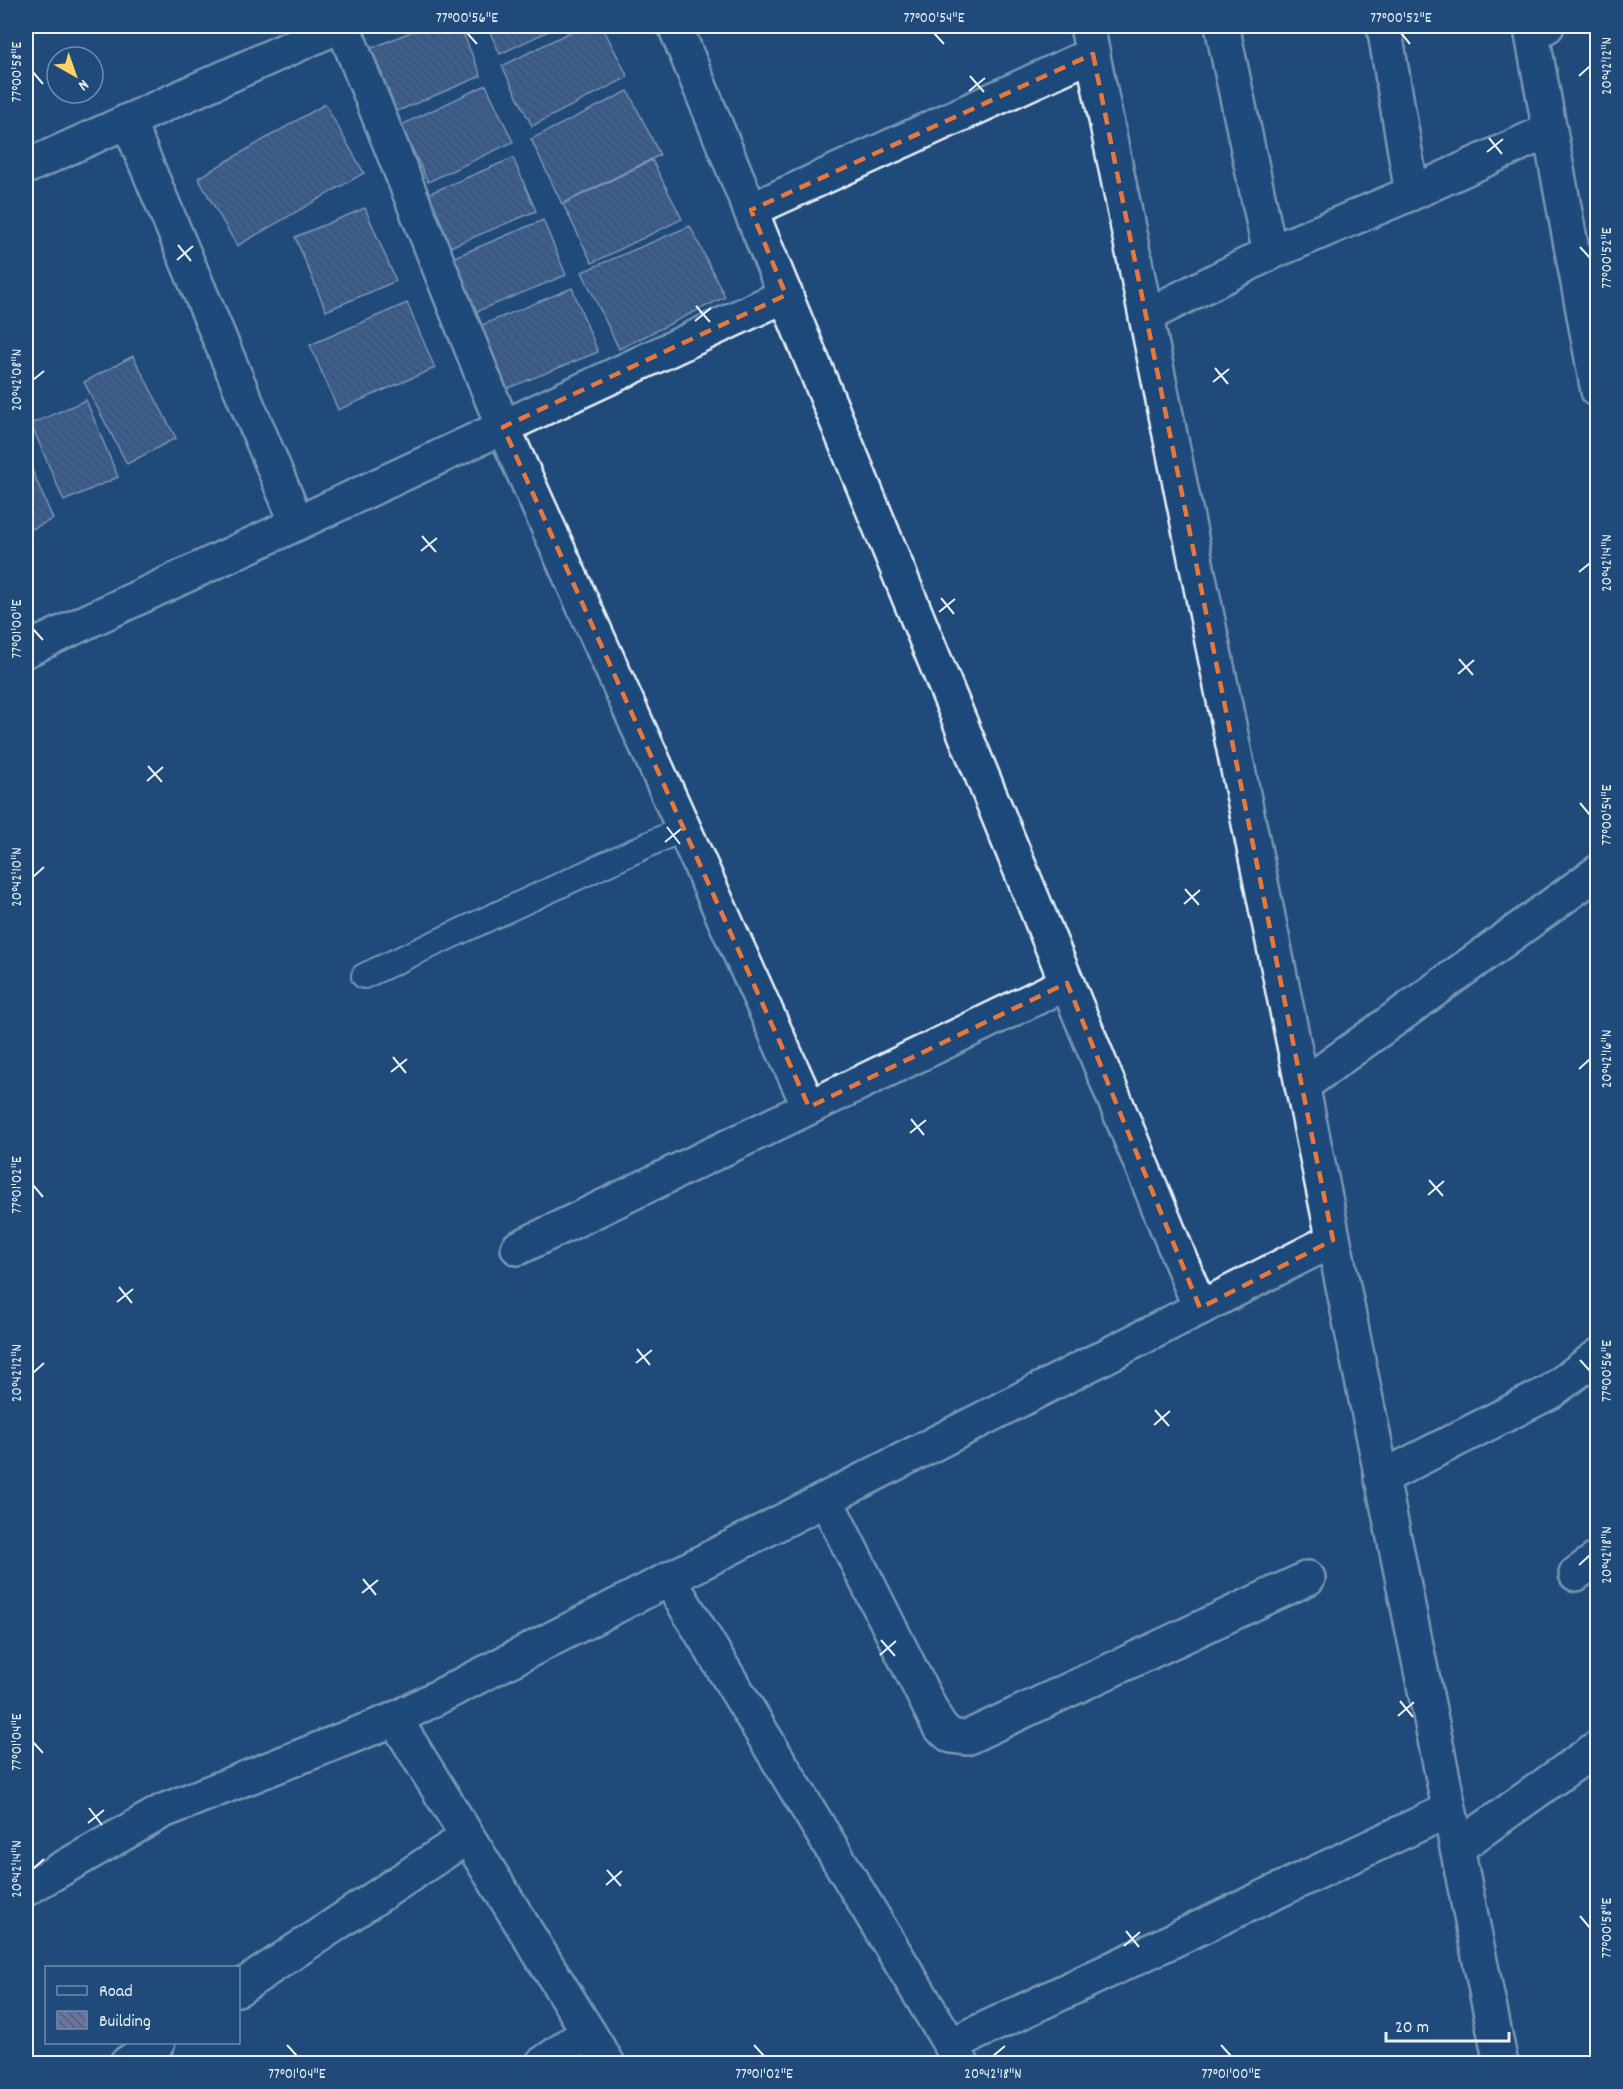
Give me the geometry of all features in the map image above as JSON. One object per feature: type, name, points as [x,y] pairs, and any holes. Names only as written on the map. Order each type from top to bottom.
[{"type":"street","points":[[26,167],[341,26],[502,428],[809,1107]]},
{"type":"street","points":[[675,26],[1200,1308]]},
{"type":"street","points":[[1221,26],[1270,253]]},
{"type":"street","points":[[1384,26],[1413,193]]},
{"type":"street","points":[[1547,26],[1532,34],[1598,391]]},
{"type":"street","points":[[751,210],[1090,40],[1501,2064]]},
{"type":"street","points":[[128,121],[297,524]]},
{"type":"street","points":[[1146,316],[1270,253],[1413,193],[1550,130]]},
{"type":"street","points":[[26,650],[786,295]]},
{"type":"street","points":[[1302,1086],[1596,876]]},
{"type":"street","points":[[518,1248],[1067,983]]},
{"type":"street","points":[[26,1889],[163,1811],[395,1719],[1333,1240]]},
{"type":"street","points":[[1381,1478],[1550,1392],[1598,1356]]},
{"type":"street","points":[[826,1500],[939,1726],[951,1736],[966,1738],[1308,1578]]},
{"type":"street","points":[[669,1579],[957,2054],[1449,1810]]},
{"type":"street","points":[[395,1719],[608,2064]]},
{"type":"street","points":[[1457,1848],[1598,1747]]},
{"type":"street","points":[[240,1988],[467,1837]]},
{"type":"street","points":[[542,2064],[588,2032]]},
{"type":"street","points":[[126,2064],[156,2044]]},
{"type":"lane","points":[[364,976],[684,828]]},
{"type":"highlighted area","points":[[1093,54],[1333,1240],[1200,1308],[1067,983],[809,1107],[503,427],[786,295],[751,210]]},
{"type":"building","points":[[425,26],[460,26],[481,76],[393,113],[367,50]]},
{"type":"building","points":[[487,26],[559,26],[500,54]]},
{"type":"building","points":[[582,26],[602,26],[628,77],[532,126],[502,66]]},
{"type":"building","points":[[486,85],[513,142],[428,182],[401,125]]},
{"type":"building","points":[[628,91],[660,155],[562,204],[531,139]]},
{"type":"building","points":[[325,104],[364,173],[237,246],[198,178]]},
{"type":"building","points":[[513,158],[536,211],[450,247],[428,194]]},
{"type":"building","points":[[652,160],[682,219],[592,263],[563,204]]},
{"type":"building","points":[[365,208],[396,281],[326,311],[295,237]]},
{"type":"building","points":[[543,220],[566,275],[473,313],[450,259]]},
{"type":"building","points":[[690,226],[725,297],[619,349],[582,272]]},
{"type":"building","points":[[572,288],[598,352],[501,391],[475,328]]},
{"type":"building","points":[[407,303],[435,368],[338,410],[310,345]]},
{"type":"building","points":[[133,356],[176,438],[127,464],[84,382]]},
{"type":"building","points":[[86,400],[118,477],[64,501],[31,424]]},
{"type":"building","points":[[26,456],[53,519],[26,532]]}]
